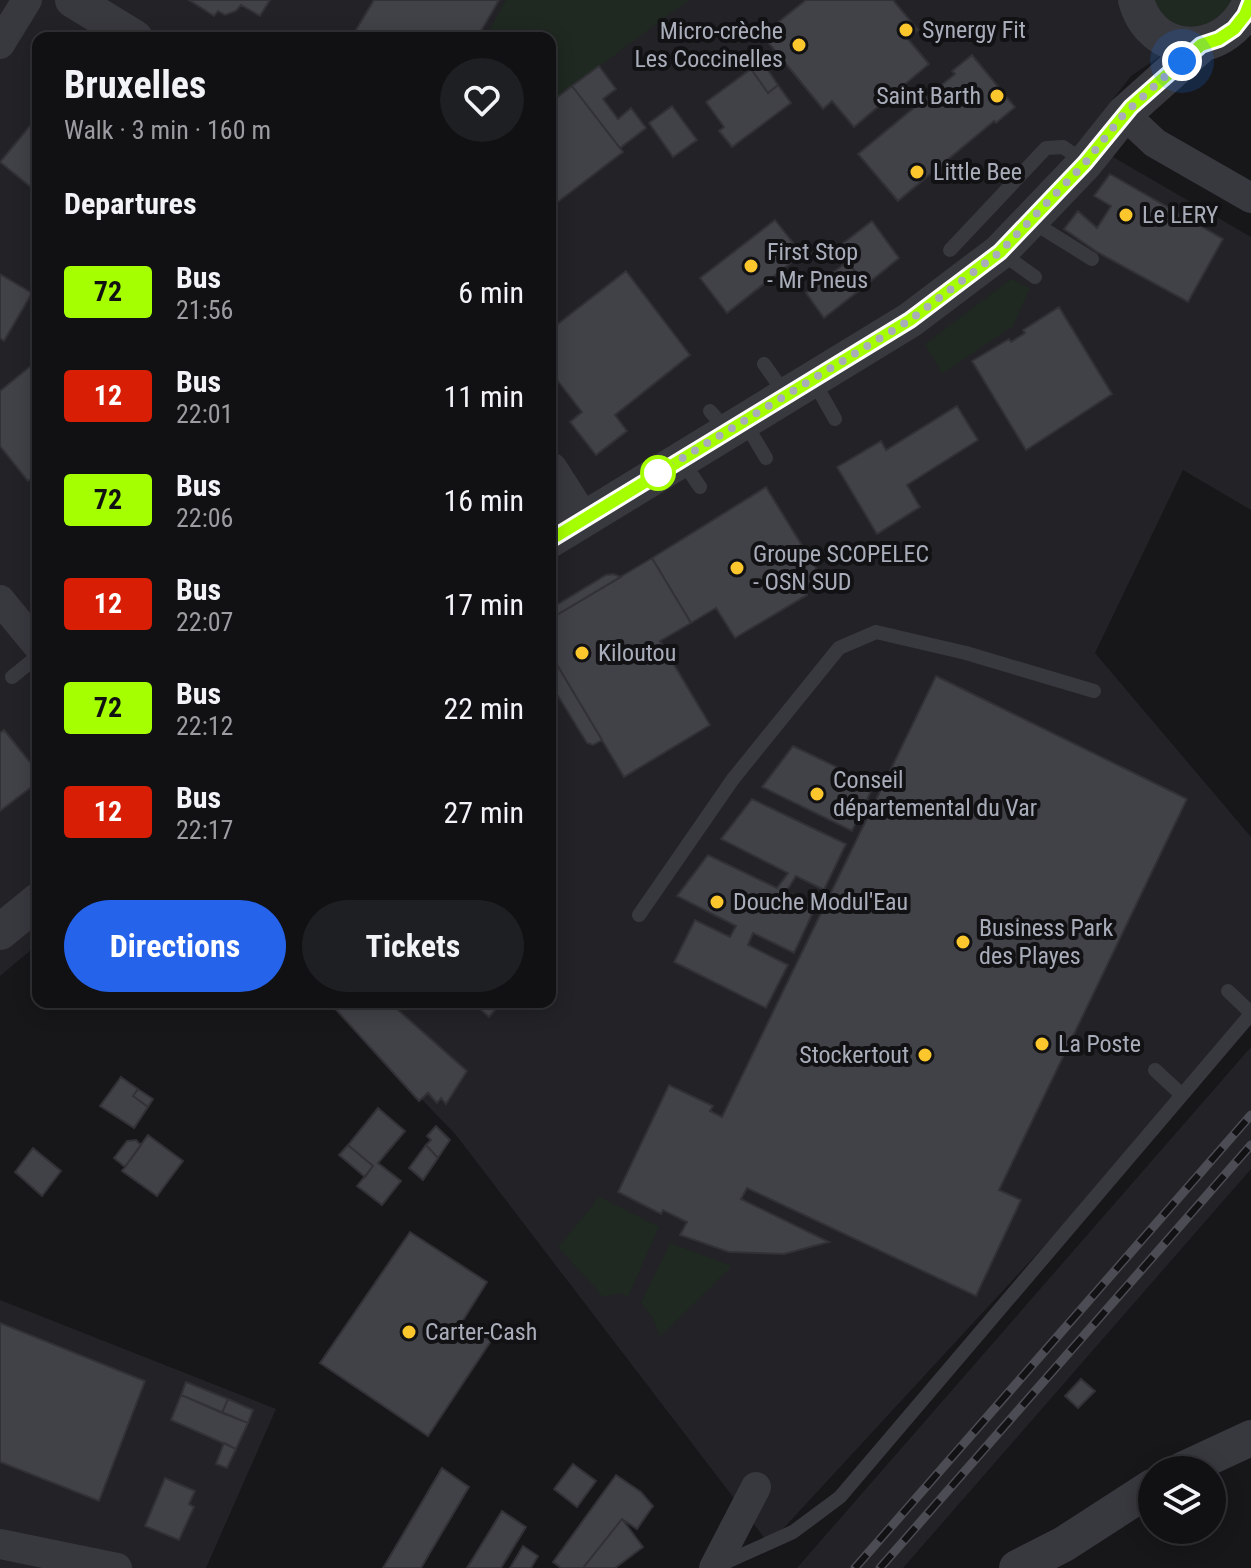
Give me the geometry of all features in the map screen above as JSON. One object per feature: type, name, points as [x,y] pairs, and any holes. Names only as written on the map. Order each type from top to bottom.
[{"type":"street","points":[[0,44],[27,0]]},
{"type":"street","points":[[73,0],[125,32]]},
{"type":"street","points":[[1138,8],[1173,42],[1201,45]]},
{"type":"street","points":[[1127,110],[1143,75],[1138,8]]},
{"type":"street","points":[[556,536],[582,520],[690,473],[727,421],[799,387],[910,320],[953,261],[1000,252],[1085,163],[1127,110],[1201,45],[1219,39],[1234,29],[1249,9]]},
{"type":"street","points":[[1127,110],[1155,143],[1251,198]]},
{"type":"street","points":[[556,479],[582,520]]},
{"type":"street","points":[[0,600],[32,639]]},
{"type":"street","points":[[0,932],[32,906]]},
{"type":"street","points":[[1212,1456],[1251,1438]]},
{"type":"street","points":[[714,1568],[756,1487]]},
{"type":"street","points":[[1017,1568],[1064,1544],[1138,1496]]},
{"type":"street","points":[[0,1544],[63,1547],[117,1568]]},
{"type":"lane","points":[[953,261],[1046,148],[1063,147],[1085,163]]},
{"type":"lane","points":[[1031,221],[1092,259]]},
{"type":"lane","points":[[1000,252],[1035,277]]},
{"type":"lane","points":[[764,364],[799,387],[835,419]]},
{"type":"lane","points":[[727,421],[766,458]]},
{"type":"lane","points":[[639,915],[733,779],[839,648],[876,632],[966,653],[1094,691]]},
{"type":"lane","points":[[12,677],[32,661]]},
{"type":"lane","points":[[714,1568],[793,1532],[840,1497],[1251,1014],[1228,991]]},
{"type":"lane","points":[[1155,1070],[1182,1095]]},
{"type":"shaded area","points":[[0,0],[1242,0],[1131,76],[1082,139],[1251,237],[1251,510],[1183,470],[1095,653],[1251,837],[1251,1022],[769,1544],[456,1135],[334,1008],[556,1008],[556,32],[32,32],[32,949],[0,976]]},
{"type":"shaded area","points":[[506,0],[689,0],[556,99],[556,32],[488,32]]},
{"type":"shaded area","points":[[1136,0],[1251,0],[1201,45]]},
{"type":"shaded area","points":[[1011,279],[1030,288],[1013,326],[942,374],[925,344]]},
{"type":"shaded area","points":[[1251,1047],[1251,1169],[903,1568],[797,1568]]},
{"type":"shaded area","points":[[598,1196],[659,1227],[628,1297],[621,1293],[603,1297],[558,1247]]},
{"type":"shaded area","points":[[670,1243],[732,1266],[660,1337],[653,1318],[641,1303]]},
{"type":"shaded area","points":[[0,1300],[276,1409],[206,1568],[0,1568]]},
{"type":"building","points":[[189,0],[270,0],[260,16],[241,5],[236,11],[225,15],[218,11],[214,16]]},
{"type":"building","points":[[374,0],[499,0],[480,32],[355,32]]},
{"type":"building","points":[[806,0],[893,0],[918,30],[908,39],[929,64],[854,127],[832,101],[823,109],[762,35]]},
{"type":"building","points":[[972,55],[1015,107],[898,201],[858,154],[955,74],[952,71]]},
{"type":"building","points":[[762,61],[778,85],[768,93],[751,69]]},
{"type":"building","points":[[599,66],[616,89],[603,99],[618,119],[631,108],[646,128],[620,148],[572,86]]},
{"type":"building","points":[[751,69],[768,93],[778,85],[791,103],[732,147],[719,131],[724,127],[706,102]]},
{"type":"building","points":[[572,86],[623,152],[556,203],[556,98]]},
{"type":"building","points":[[672,106],[697,140],[673,157],[649,123]]},
{"type":"building","points":[[32,123],[32,188],[0,162]]},
{"type":"building","points":[[1110,174],[1223,239],[1188,302],[1097,252],[1064,229],[1078,211],[1097,228],[1111,206],[1094,196]]},
{"type":"building","name":"First Stop - Mr Pneus","points":[[775,220],[802,254],[727,313],[700,278]]},
{"type":"building","points":[[872,221],[899,258],[866,285],[849,264],[843,265],[833,251]]},
{"type":"building","points":[[849,264],[866,285],[824,318],[806,293],[843,265]]},
{"type":"building","points":[[626,271],[690,355],[615,415],[627,431],[596,455],[570,422],[582,412],[556,379],[556,325]]},
{"type":"building","points":[[0,274],[32,293],[4,341],[0,338]]},
{"type":"building","points":[[1059,307],[1112,394],[1026,450],[972,361],[1009,339],[1011,342],[1025,333],[1023,330]]},
{"type":"building","points":[[32,365],[32,478],[28,481],[0,446],[0,391]]},
{"type":"building","points":[[957,406],[978,440],[907,485],[920,507],[877,534],[837,467],[881,441],[886,450]]},
{"type":"building","name":"Groupe SCOPELEC - OSN SUD","points":[[766,487],[822,578],[804,589],[807,595],[735,638],[716,608],[691,623],[652,558]]},
{"type":"building","points":[[652,558],[691,623],[660,641],[710,725],[624,777],[556,663],[556,615]]},
{"type":"building","points":[[606,575],[621,577],[556,615],[556,605]]},
{"type":"building","points":[[556,663],[602,740],[593,745],[587,743],[556,693]]},
{"type":"building","name":"Business Park des Playes","points":[[936,676],[1187,799],[999,1190],[1021,1200],[976,1296],[747,1188],[741,1199],[829,1242],[784,1254],[729,1252],[680,1235],[687,1222],[663,1210],[661,1214],[618,1192],[669,1085],[713,1106],[710,1111],[722,1117]]},
{"type":"building","points":[[4,730],[32,765],[32,787],[0,811],[0,733]]},
{"type":"building","points":[[793,746],[874,785],[852,831],[762,787]]},
{"type":"building","points":[[752,799],[846,844],[824,890],[796,876],[786,892],[816,906],[794,953],[753,933],[748,945],[788,965],[766,1008],[674,962],[695,920],[730,937],[736,926],[677,896],[708,855],[777,888],[788,873],[721,839]]},
{"type":"building","points":[[334,1008],[396,1008],[467,1071],[446,1104],[441,1098],[437,1103],[428,1093],[419,1101]]},
{"type":"building","points":[[479,1008],[497,1008],[489,1017]]},
{"type":"building","points":[[121,1077],[138,1089],[133,1096],[148,1107],[134,1128],[100,1106]]},
{"type":"building","points":[[138,1089],[153,1099],[148,1107],[133,1096]]},
{"type":"building","points":[[378,1108],[405,1131],[378,1163],[401,1181],[382,1205],[357,1186],[373,1166],[348,1145]]},
{"type":"building","points":[[436,1126],[450,1140],[438,1158],[426,1145],[431,1140],[427,1136]]},
{"type":"building","points":[[148,1135],[183,1161],[157,1196],[122,1171]]},
{"type":"building","points":[[136,1140],[141,1145],[125,1167],[114,1158],[127,1141]]},
{"type":"building","points":[[348,1145],[373,1166],[365,1177],[339,1155]]},
{"type":"building","points":[[426,1145],[438,1158],[423,1180],[409,1168]]},
{"type":"building","points":[[33,1148],[61,1171],[42,1196],[15,1172]]},
{"type":"building","name":"Carter-Cash","points":[[410,1232],[487,1282],[462,1322],[491,1341],[428,1436],[320,1363]]},
{"type":"building","points":[[0,1323],[145,1381],[99,1501],[0,1462]]},
{"type":"building","points":[[1081,1379],[1095,1391],[1078,1408],[1065,1396]]},
{"type":"building","points":[[186,1382],[228,1399],[222,1413],[181,1395]]},
{"type":"building","points":[[181,1395],[248,1423],[236,1449],[171,1420]]},
{"type":"building","points":[[228,1399],[253,1410],[248,1423],[222,1413]]},
{"type":"building","points":[[224,1443],[236,1449],[227,1468],[216,1464]]},
{"type":"building","points":[[573,1464],[596,1481],[577,1507],[554,1489]]},
{"type":"building","points":[[442,1468],[469,1487],[421,1568],[383,1568]]},
{"type":"building","points":[[616,1475],[641,1492],[653,1506],[637,1529],[622,1519],[583,1568],[561,1568],[553,1562]]},
{"type":"building","points":[[165,1478],[195,1491],[189,1504],[194,1507],[179,1540],[145,1526]]},
{"type":"building","points":[[502,1511],[526,1527],[501,1568],[467,1568]]},
{"type":"building","points":[[622,1519],[643,1547],[615,1568],[583,1568]]},
{"type":"building","points":[[523,1546],[538,1556],[531,1568],[510,1568]]},
{"type":"railway","points":[[855,1568],[1251,1115]]},
{"type":"railway","points":[[880,1568],[1251,1145]]},
{"type":"bus line","name":"72","points":[[556,536],[910,320],[1000,252],[1085,163],[1124,114],[1201,45],[1219,39],[1234,29],[1245,15],[1251,0]]},
{"type":"place","name":"Synergy Fit","points":[[906,30]]},
{"type":"place","name":"Micro-crèche Les Coccinelles","points":[[799,45]]},
{"type":"place","name":"Saint Barth","points":[[997,96]]},
{"type":"place","name":"Little Bee","points":[[917,172]]},
{"type":"place","name":"Le LERY","points":[[1126,215]]},
{"type":"place","name":"First Stop - Mr Pneus","points":[[751,266]]},
{"type":"place","name":"Groupe SCOPELEC - OSN SUD","points":[[737,568]]},
{"type":"place","name":"Kiloutou","points":[[582,653]]},
{"type":"place","name":"Conseil départemental du Var","points":[[817,794]]},
{"type":"place","name":"Douche Modul'Eau","points":[[717,902]]},
{"type":"place","name":"Business Park des Playes","points":[[963,942]]},
{"type":"place","name":"La Poste","points":[[1042,1044]]},
{"type":"place","name":"Stockertout","points":[[925,1055]]},
{"type":"place","name":"Carter-Cash","points":[[409,1332]]},
{"type":"route","points":[[658,473],[910,320],[1000,252],[1085,163],[1124,114],[1182,61]]}]
